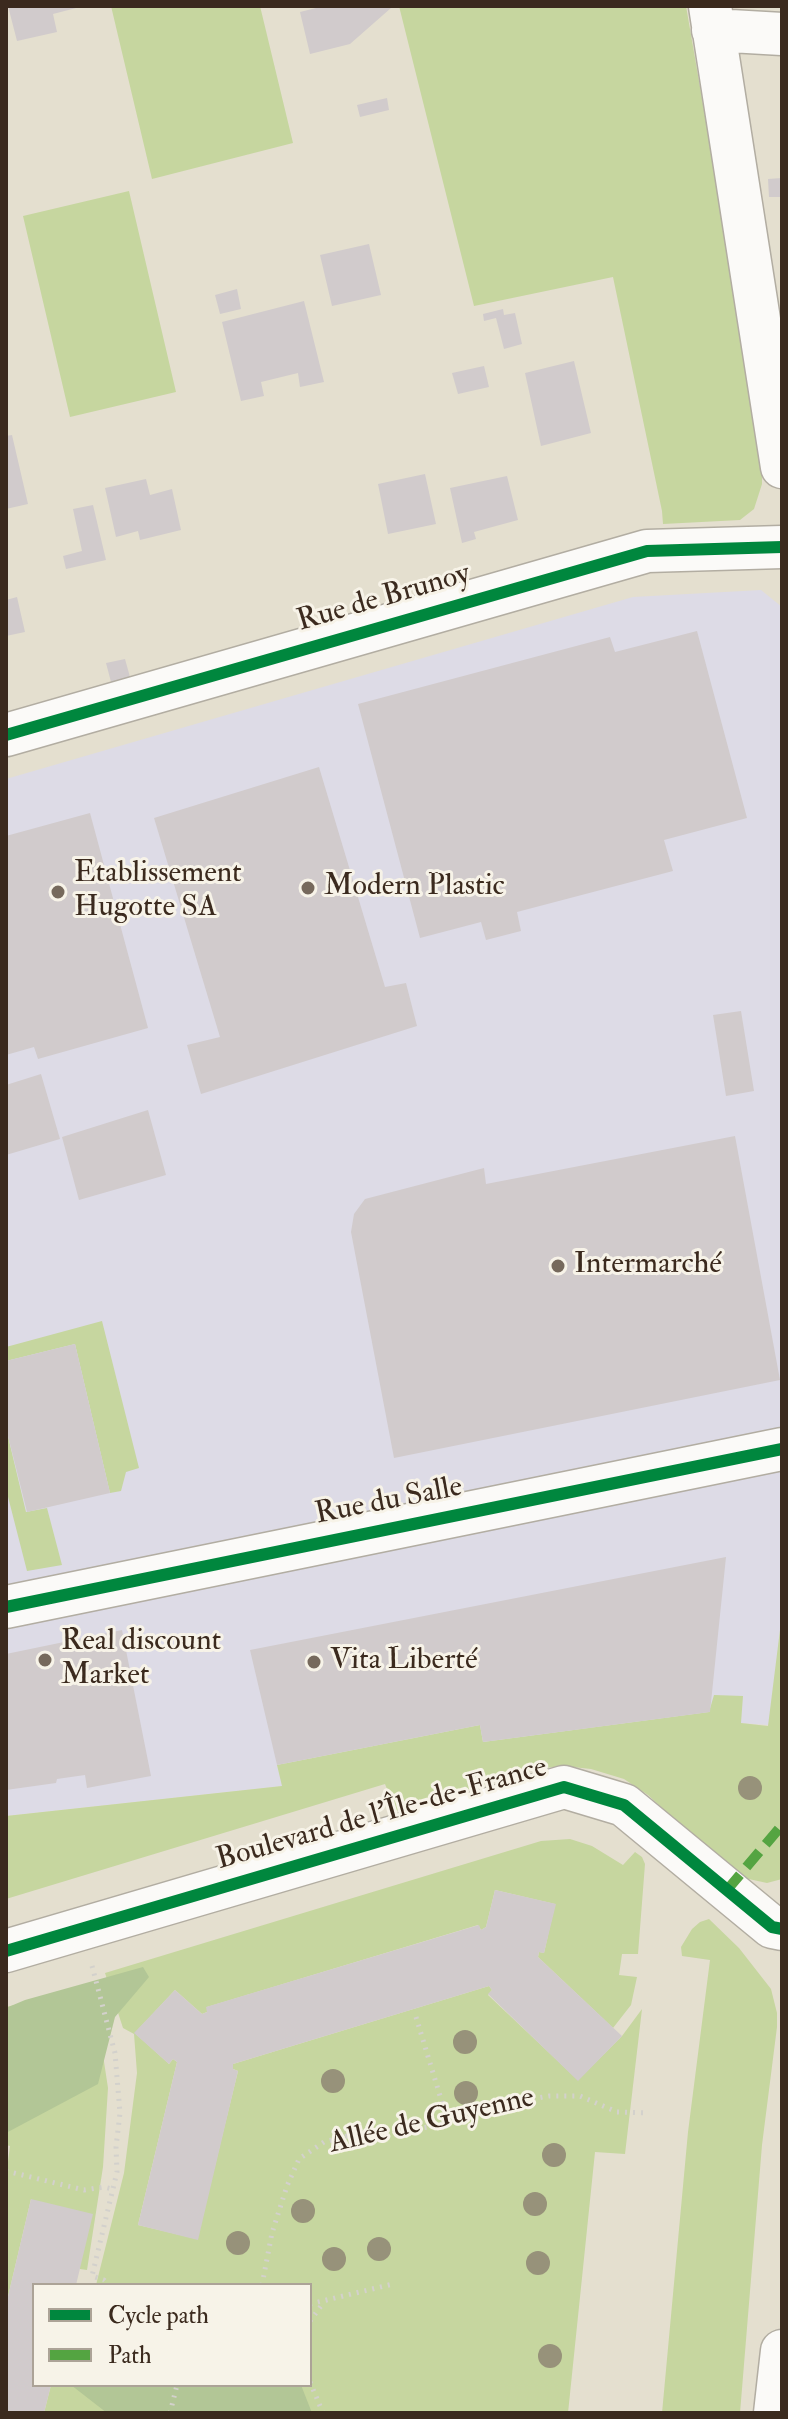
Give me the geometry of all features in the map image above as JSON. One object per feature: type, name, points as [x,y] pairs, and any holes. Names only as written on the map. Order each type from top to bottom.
[{"type":"street","points":[[782,34],[711,18],[782,467]]},
{"type":"street","name":"Rue de Brunoy","points":[[6,735],[647,551],[782,547]]},
{"type":"street","name":"Rue du Salle","points":[[6,1607],[782,1449]]},
{"type":"street","name":"Boulevard de l'Île-de-France","points":[[6,1951],[564,1787],[624,1805],[772,1927],[782,1929]]},
{"type":"street","points":[[775,2413],[782,2351]]},
{"type":"path","points":[[81,1929],[115,2053],[120,2113],[117,2172],[92,2276],[107,2283]]},
{"type":"path","points":[[416,2017],[448,2122]]},
{"type":"path","points":[[6,2171],[84,2190],[112,2189]]},
{"type":"path","points":[[312,2304],[393,2284]]},
{"type":"path","points":[[312,2318],[325,2301]]},
{"type":"path","points":[[170,2413],[176,2387]]},
{"type":"path","points":[[312,2387],[323,2413]]},
{"type":"shaded area","points":[[761,590],[782,607],[782,1726],[741,1723],[710,1712],[483,1742],[479,1725],[277,1765],[283,1786],[6,1816],[6,779],[633,597]]},
{"type":"green space","points":[[111,6],[260,6],[293,143],[152,179]]},
{"type":"green space","points":[[399,6],[686,6],[762,445],[762,484],[754,509],[740,520],[663,524],[613,277],[474,306]]},
{"type":"green space","points":[[129,191],[176,392],[70,417],[23,216]]},
{"type":"green space","points":[[102,1321],[139,1468],[126,1472],[121,1491],[110,1493],[75,1344],[6,1361],[6,1347]]},
{"type":"green space","points":[[6,1428],[26,1512],[47,1508],[62,1565],[27,1571],[6,1489]]},
{"type":"green space","points":[[782,1614],[782,1879],[767,1883],[735,1876],[648,1795],[624,1779],[591,1769],[563,1766],[535,1769],[396,1811],[385,1784],[6,1899],[6,1816],[282,1786],[277,1765],[480,1725],[483,1742],[709,1712],[714,1695],[743,1696],[741,1723],[768,1726]]},
{"type":"green space","points":[[570,1839],[592,1846],[623,1865],[635,1852],[645,1864],[638,1954],[622,1954],[619,1975],[637,1977],[631,2005],[613,2028],[538,1957],[539,1952],[544,1953],[555,1904],[495,1890],[486,1927],[481,1930],[478,1925],[207,2007],[207,2012],[202,2014],[175,1990],[135,2033],[169,2064],[173,2059],[177,2062],[138,2225],[197,2239],[238,2071],[233,2069],[233,2064],[489,1986],[492,1990],[488,1995],[578,2080],[622,2036],[642,2009],[625,2154],[595,2152],[568,2413],[44,2413],[50,2387],[312,2387],[312,2283],[96,2283],[124,2173],[137,2073],[134,2034],[123,2028],[105,1973],[541,1841]]},
{"type":"green space","points":[[709,1919],[739,1948],[771,1989],[777,2027],[762,2145],[740,2413],[662,2413],[688,2132],[710,1960],[682,1956],[681,1947],[692,1929]]},
{"type":"green space","points":[[143,1967],[149,1977],[115,2017],[98,2084],[6,2133],[6,2008]]},
{"type":"green space","points":[[84,1989],[99,2029],[108,2088],[103,2167],[87,2270],[80,2269],[31,2199],[6,2305],[6,2177],[10,2146],[6,2145],[6,2007]]},
{"type":"green space","points":[[74,2387],[302,2387],[312,2413],[107,2413]]},
{"type":"building","points":[[8,6],[80,7],[53,14],[57,32],[17,41]]},
{"type":"building","points":[[324,6],[391,8],[350,44],[310,54],[300,12]]},
{"type":"building","points":[[387,98],[389,110],[360,117],[357,105]]},
{"type":"building","points":[[782,178],[782,197],[769,197],[768,179]]},
{"type":"building","points":[[369,244],[381,295],[332,306],[320,255]]},
{"type":"building","points":[[237,289],[241,309],[220,314],[215,295]]},
{"type":"building","points":[[304,301],[324,382],[300,387],[298,373],[261,382],[264,396],[241,401],[222,322]]},
{"type":"building","points":[[503,309],[504,315],[515,313],[522,344],[504,349],[496,318],[484,321],[483,314]]},
{"type":"building","points":[[574,361],[591,433],[541,446],[525,373]]},
{"type":"building","points":[[484,366],[489,387],[458,394],[452,373]]},
{"type":"building","points":[[12,435],[28,504],[6,509],[6,436]]},
{"type":"building","points":[[425,474],[436,524],[388,534],[378,484]]},
{"type":"building","points":[[507,476],[518,520],[474,532],[476,539],[462,543],[450,488]]},
{"type":"building","points":[[146,479],[150,495],[172,489],[181,530],[140,540],[138,531],[116,537],[105,488]]},
{"type":"building","points":[[93,505],[106,560],[66,569],[63,556],[82,551],[73,509]]},
{"type":"building","points":[[17,597],[25,632],[6,636],[6,600]]},
{"type":"building","points":[[697,631],[747,818],[664,840],[673,871],[517,912],[521,931],[486,940],[481,922],[420,938],[358,704],[610,637],[615,652]]},
{"type":"building","points":[[125,659],[130,677],[111,682],[106,663]]},
{"type":"building","points":[[319,767],[385,987],[406,983],[417,1026],[201,1094],[187,1045],[220,1037],[154,818]]},
{"type":"building","name":"Etablissement Hugotte SA","points":[[90,813],[148,1028],[38,1059],[34,1047],[6,1055],[6,836]]},
{"type":"building","points":[[741,1011],[754,1091],[726,1096],[713,1015]]},
{"type":"building","points":[[41,1074],[60,1139],[6,1155],[6,1085]]},
{"type":"building","points":[[148,1110],[166,1175],[79,1200],[62,1137]]},
{"type":"building","name":"Intermarché","points":[[735,1136],[780,1380],[394,1458],[351,1232],[354,1214],[365,1199],[484,1168],[486,1184]]},
{"type":"building","points":[[75,1344],[110,1493],[27,1512],[6,1428],[6,1361]]},
{"type":"building","points":[[726,1557],[710,1712],[483,1742],[480,1725],[277,1765],[250,1650]]},
{"type":"building","points":[[122,1630],[151,1776],[87,1788],[85,1775],[57,1779],[56,1783],[6,1790],[6,1654]]},
{"type":"building","points":[[495,1890],[556,1904],[544,1953],[539,1952],[538,1957],[622,2036],[578,2081],[488,1994],[492,1990],[489,1986],[233,2064],[233,2069],[238,2071],[198,2240],[138,2225],[177,2062],[173,2059],[169,2064],[134,2033],[175,1990],[202,2014],[207,2012],[206,2007],[479,1925],[481,1930],[486,1927]]},
{"type":"building","points":[[31,2199],[93,2214],[76,2283],[32,2283],[32,2387],[50,2387],[44,2413],[6,2413],[6,2305]]},
{"type":"marked path","points":[[727,1890],[782,1825]]},
{"type":"cycle path","points":[[6,735],[647,551],[782,547]]},
{"type":"cycle path","points":[[6,1607],[782,1449]]},
{"type":"cycle path","points":[[6,1951],[564,1787],[624,1805],[772,1927],[782,1929]]},
{"type":"place","name":"Modern Plastic","points":[[308,888]]},
{"type":"place","name":"Etablissement Hugotte SA","points":[[58,892]]},
{"type":"place","name":"Intermarché","points":[[558,1266]]},
{"type":"place","name":"Real discount Market","points":[[45,1660]]},
{"type":"place","name":"Vita Liberté","points":[[314,1662]]}]
